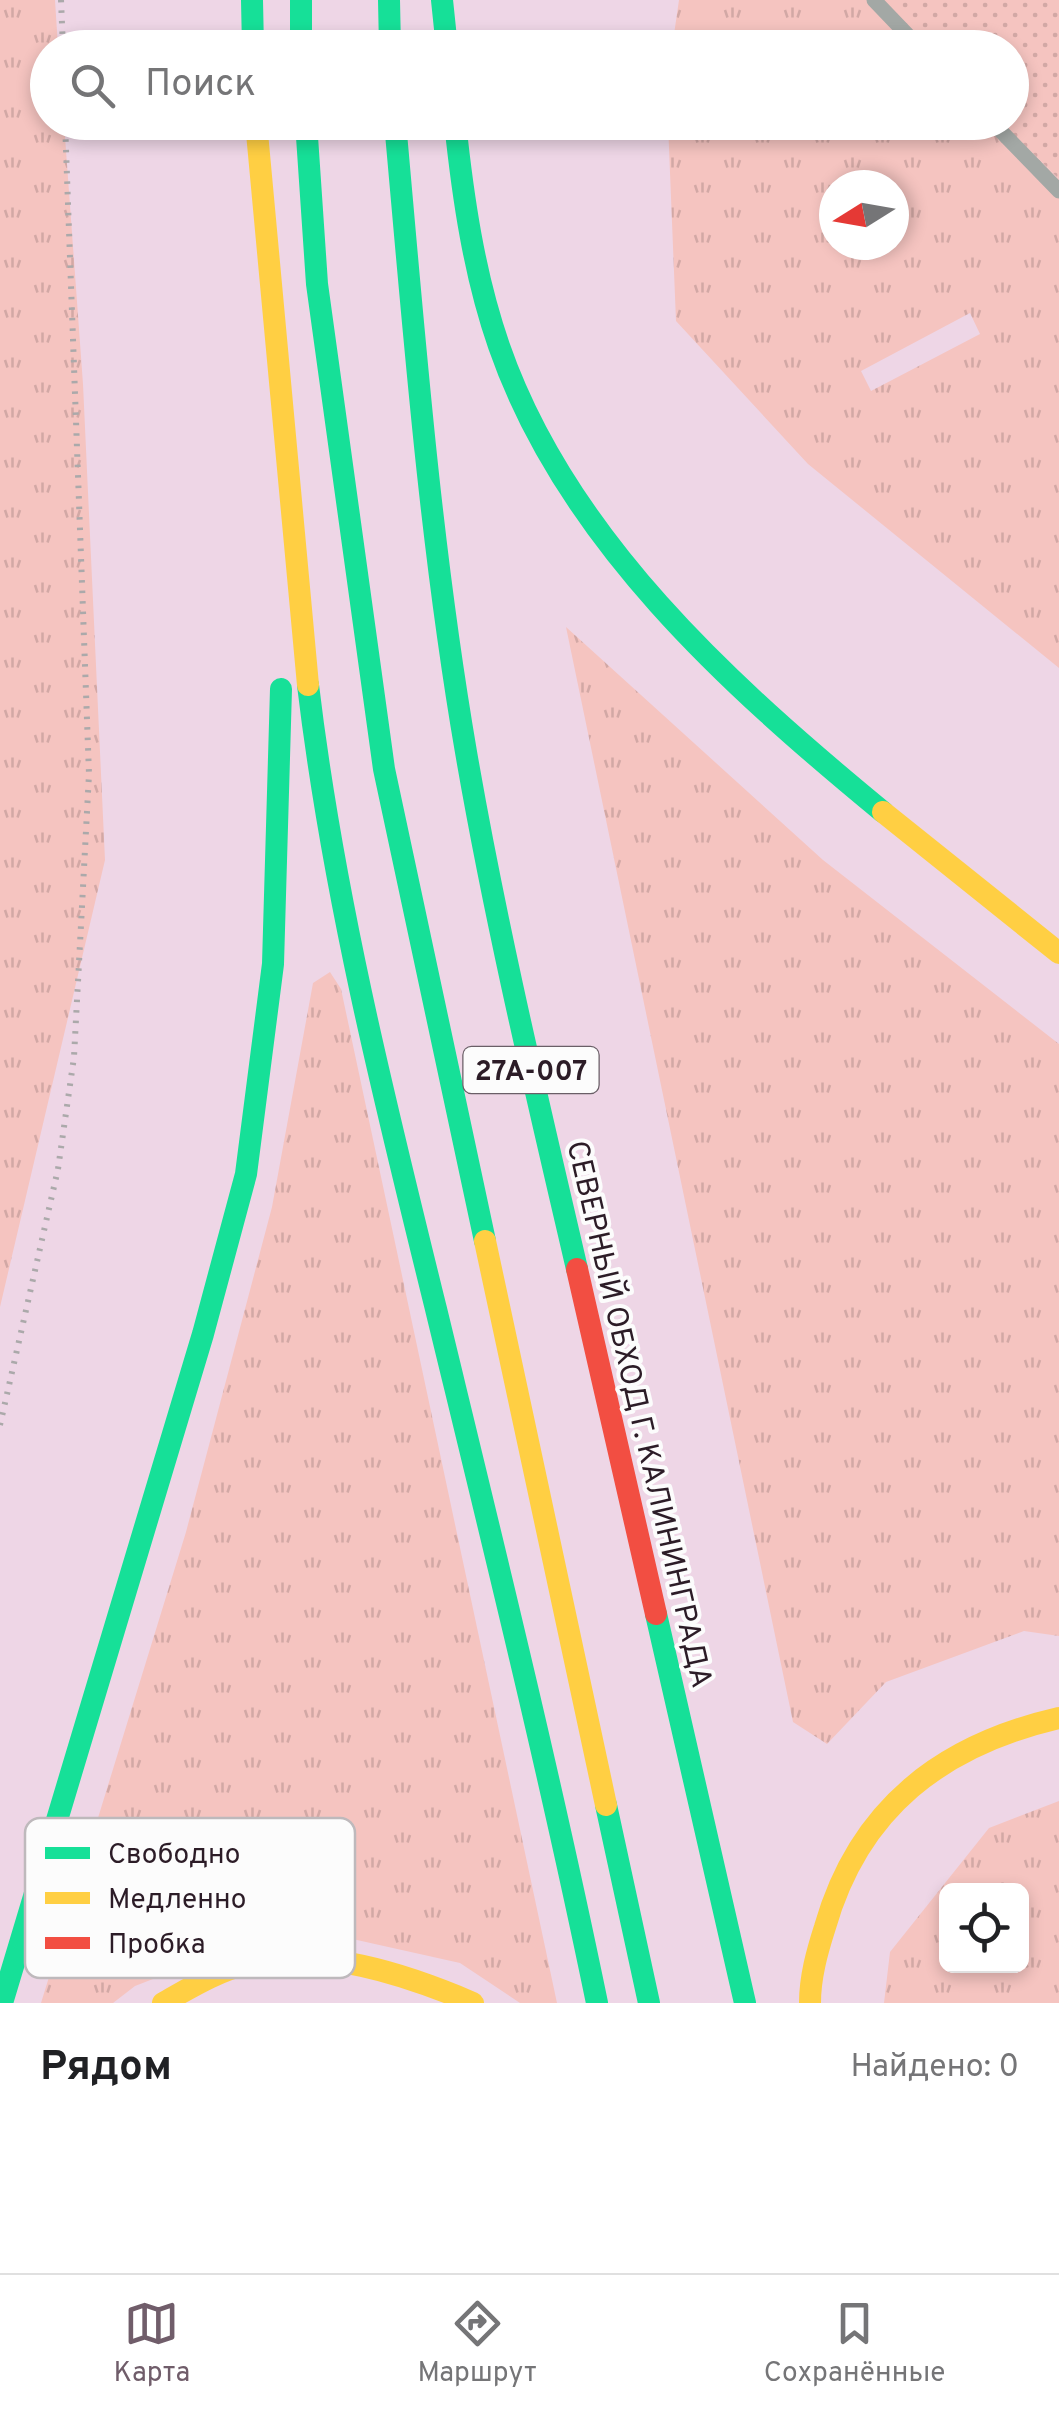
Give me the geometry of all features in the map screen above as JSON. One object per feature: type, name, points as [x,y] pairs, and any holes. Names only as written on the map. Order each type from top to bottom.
[{"type":"highway","points":[[252,0],[253,30]]},
{"type":"highway","points":[[301,0],[301,30]]},
{"type":"highway","points":[[389,0],[390,30]]},
{"type":"highway","points":[[442,0],[445,30]]},
{"type":"highway","points":[[258,140],[300,630],[344,898],[436,1313],[576,1894],[596,2003]]},
{"type":"highway","name":"27А-007","points":[[307,140],[317,284],[384,769],[648,2003]]},
{"type":"highway","name":"СЕВЕРНЫЙ ОБХОД Г. КАЛИНИНГРАДА","points":[[397,140],[428,496],[466,752],[508,969],[745,2003]]},
{"type":"highway","points":[[458,140],[484,301],[511,378],[588,518],[672,619],[794,736],[1059,953]]},
{"type":"highway","points":[[58,1818],[197,1354],[246,1174],[273,964],[289,498]]},
{"type":"highway","points":[[810,2003],[828,1908],[856,1845],[886,1807],[924,1774],[968,1747],[1013,1727],[1059,1718]]},
{"type":"highway","points":[[2,2003],[25,1926]]},
{"type":"highway","points":[[355,1968],[388,1971],[473,2003]]},
{"type":"highway","points":[[164,2003],[218,1978]]},
{"type":"lane","points":[[874,0],[903,30]]},
{"type":"lane","points":[[1009,140],[1059,191]]},
{"type":"path","points":[[61,0],[62,30]]},
{"type":"path","points":[[0,1425],[58,1169],[74,1057],[89,774],[66,140]]},
{"type":"green space","points":[[0,0],[55,0],[57,30],[30,30],[30,140],[65,140],[83,384],[105,860],[0,1307]]},
{"type":"green space","points":[[679,0],[883,0],[912,30],[675,30]]},
{"type":"green space","points":[[883,0],[1059,0],[1059,179],[1019,140],[1029,140],[1029,30],[912,30]]},
{"type":"green space","points":[[669,140],[1019,140],[1059,179],[1059,668],[808,464],[676,321]],"holes":[[[970,313],[980,334],[871,391],[861,371]]]},
{"type":"green space","points":[[566,627],[823,860],[1059,1044],[1059,1636],[1024,1631],[886,1682],[827,1744],[793,1722]]},
{"type":"green space","points":[[330,972],[341,989],[557,2003],[520,2003],[460,1963],[355,1940],[355,1818],[98,1818],[186,1532],[272,1207],[313,983]]},
{"type":"green space","points":[[1059,1801],[1059,2003],[884,2003],[890,1952],[939,1891],[939,1973],[1029,1973],[1029,1883],[945,1883],[989,1828]]},
{"type":"green space","points":[[49,1978],[156,1978],[135,1986],[113,2003],[41,2003]]},
{"type":"traffic: fast","points":[[252,0],[253,30]]},
{"type":"traffic: fast","points":[[301,0],[301,30]]},
{"type":"traffic: fast","points":[[389,0],[390,30]]},
{"type":"traffic: fast","points":[[442,0],[445,30]]},
{"type":"traffic: fast","points":[[307,140],[317,284],[384,769],[485,1241]]},
{"type":"traffic: fast","points":[[397,140],[424,438],[453,674],[504,947],[577,1269]]},
{"type":"traffic: fast","points":[[457,140],[471,236],[490,319],[528,416],[566,483],[610,545],[712,660],[883,812]]},
{"type":"traffic: fast","points":[[308,685],[331,842],[362,998],[520,1655],[597,2003]]},
{"type":"traffic: fast","points":[[58,1818],[203,1334],[246,1174],[273,964],[281,689]]},
{"type":"traffic: fast","points":[[656,1614],[745,2003]]},
{"type":"traffic: fast","points":[[606,1805],[649,2003]]},
{"type":"traffic: fast","points":[[2,2003],[25,1926]]},
{"type":"traffic: slow","points":[[258,140],[308,685]]},
{"type":"traffic: slow","points":[[883,812],[1059,953]]},
{"type":"traffic: slow","points":[[485,1241],[606,1805]]},
{"type":"traffic: slow","points":[[810,2003],[817,1955],[840,1885],[859,1848],[883,1816],[911,1788],[978,1745],[1059,1718]]},
{"type":"traffic: slow","points":[[355,1965],[419,1982],[473,2003]]},
{"type":"traffic: slow","points":[[163,2003],[209,1978]]},
{"type":"traffic: jam","points":[[577,1269],[656,1614]]}]
